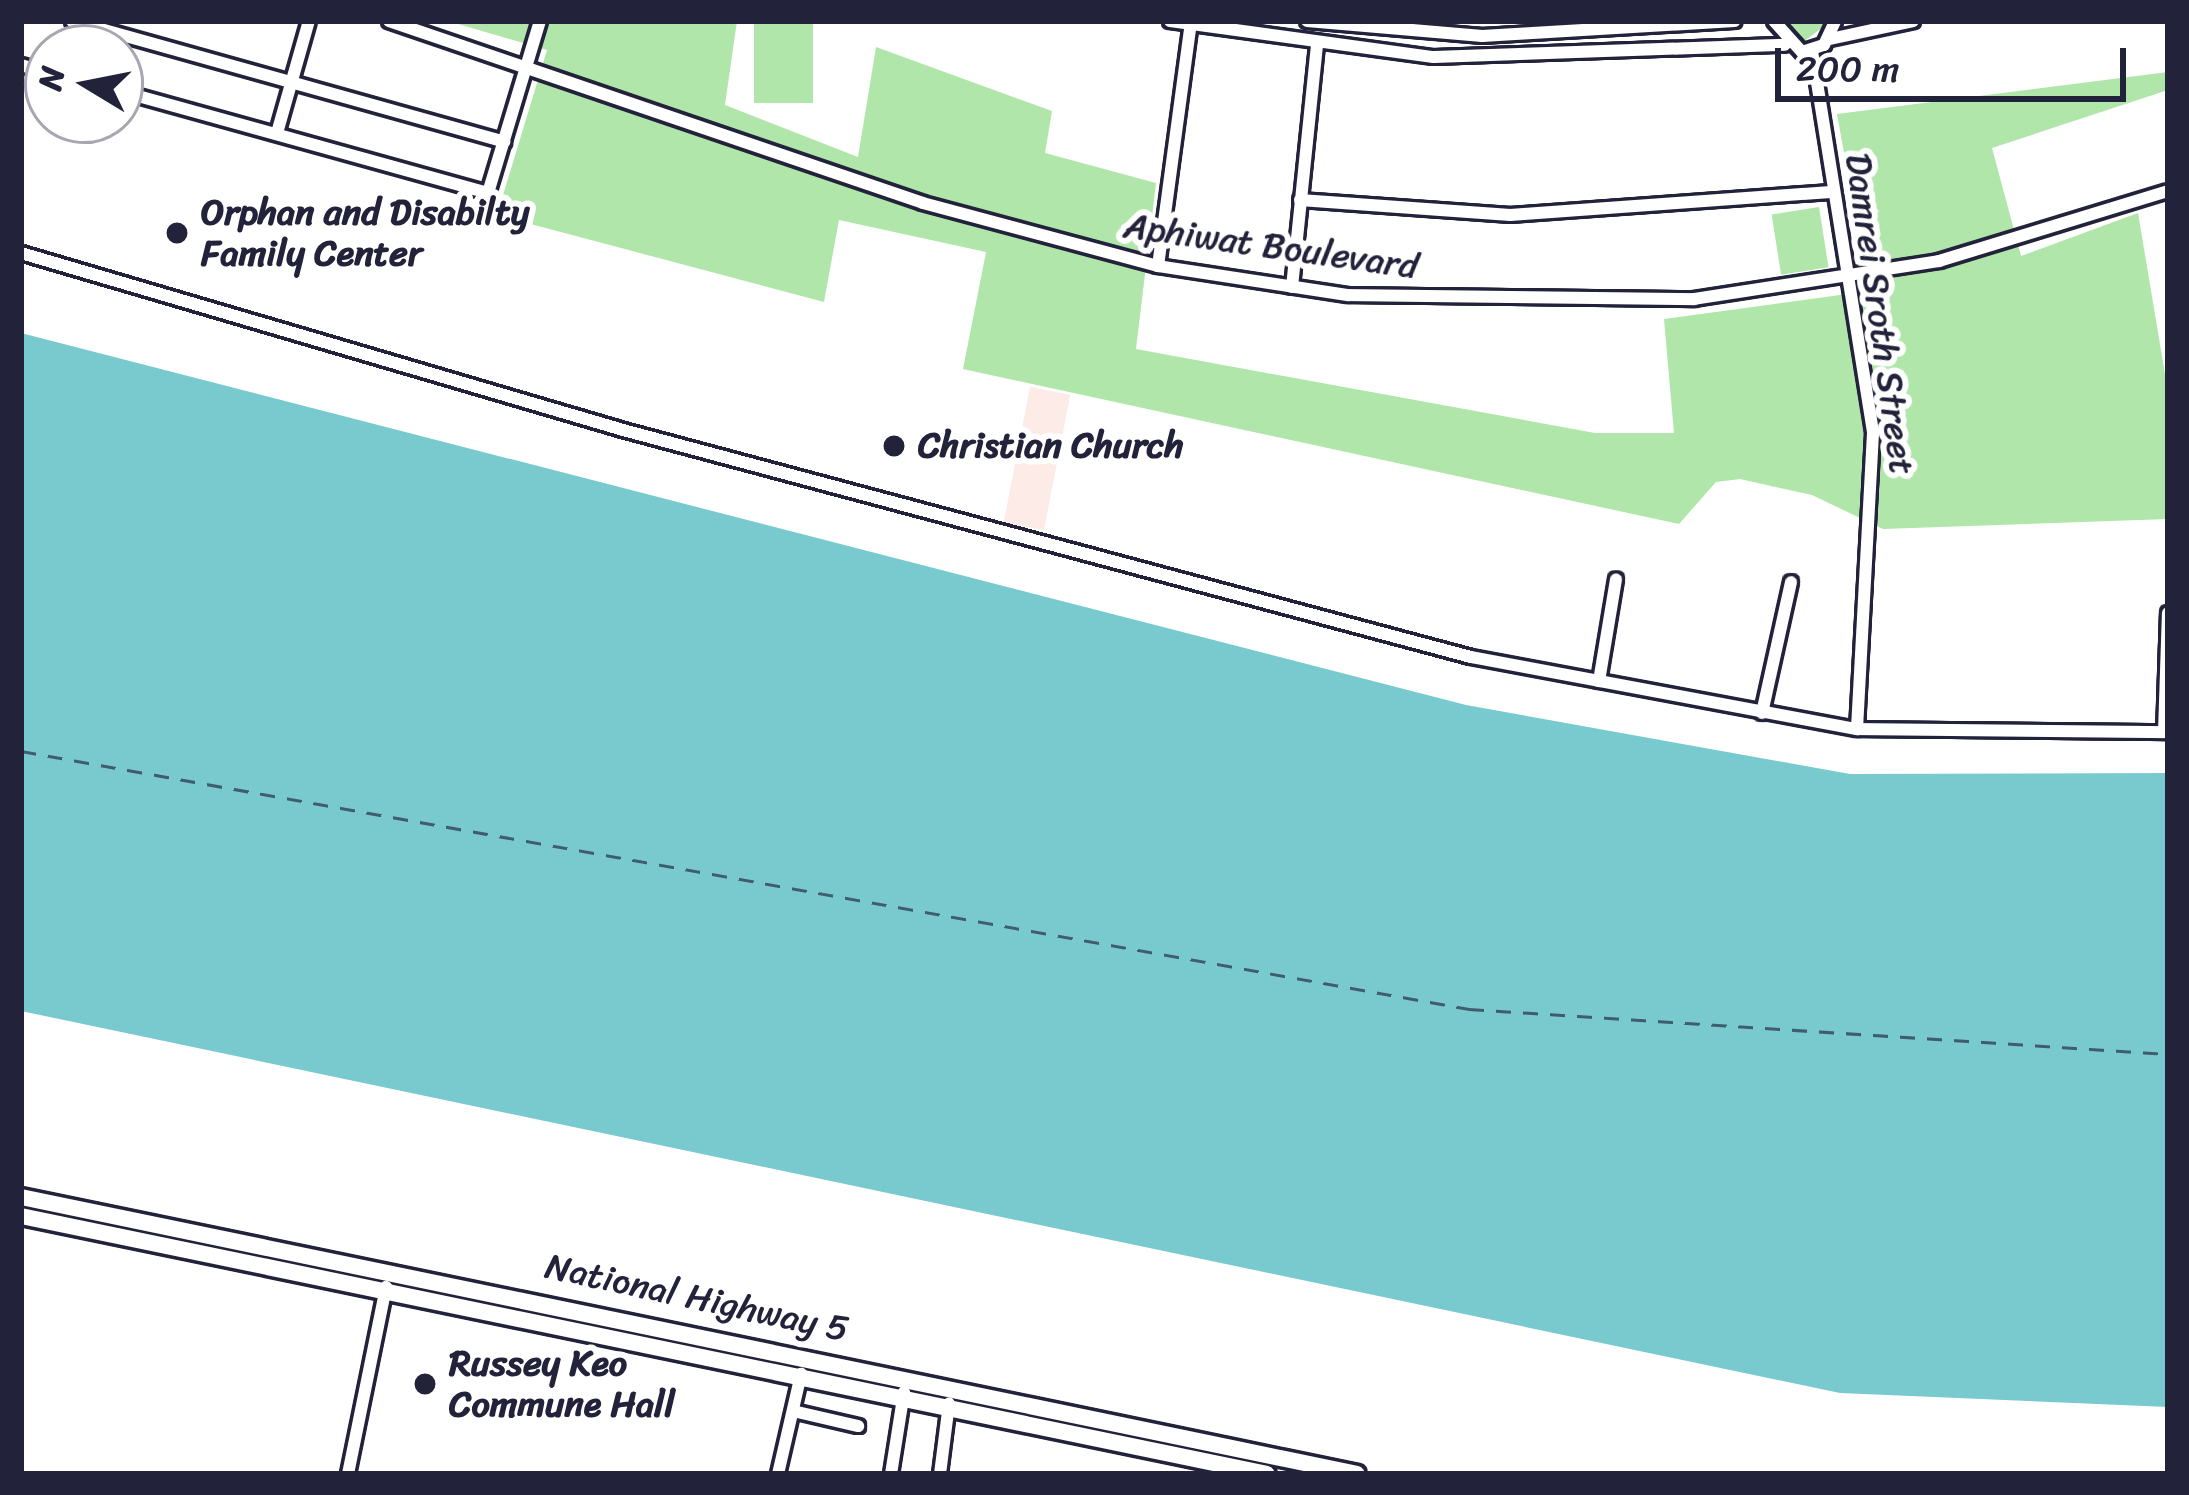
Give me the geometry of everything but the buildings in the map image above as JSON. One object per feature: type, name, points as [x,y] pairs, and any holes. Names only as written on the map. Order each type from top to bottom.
[{"type":"highway","name":"National Highway 5","points":[[21,1197],[803,1364],[1268,1474]]},
{"type":"highway","name":"National Highway 5","points":[[21,1216],[803,1364]]},
{"type":"highway","name":"National Highway 5","points":[[951,1397],[1357,1474]]},
{"type":"street","points":[[72,21],[504,142]]},
{"type":"street","points":[[277,133],[309,21]]},
{"type":"street","name":"Aphiwat Boulevard","points":[[389,21],[528,62],[923,203],[1158,266],[1292,287],[1508,304],[1694,299],[1850,278],[2037,238],[2168,191]]},
{"type":"street","points":[[144,98],[488,194],[540,21]]},
{"type":"street","points":[[1170,21],[1317,44],[1519,59],[1785,45],[1812,51],[1829,40],[1913,21]]},
{"type":"street","points":[[1306,21],[1482,36],[1736,21]]},
{"type":"street","points":[[1774,21],[1785,45]]},
{"type":"street","points":[[1829,40],[1834,21]]},
{"type":"street","points":[[1158,266],[1191,23]]},
{"type":"street","points":[[1292,287],[1317,44]]},
{"type":"street","name":"Damrei Sroth Street","points":[[1812,51],[1850,278],[1875,488],[1857,729]]},
{"type":"street","points":[[1300,200],[1510,215],[1834,192]]},
{"type":"street","points":[[21,253],[623,430],[1599,681],[1857,729],[2166,732],[2168,614]]},
{"type":"street","points":[[1599,681],[1616,579]]},
{"type":"street","points":[[1762,713],[1791,582]]},
{"type":"street","points":[[348,1474],[387,1284]]},
{"type":"street","points":[[778,1474],[803,1364]]},
{"type":"street","points":[[891,1474],[906,1387]]},
{"type":"street","points":[[940,1474],[951,1397]]},
{"type":"street","points":[[793,1411],[857,1426]]},
{"type":"shaded area","points":[[1030,387],[1070,395],[1044,530],[1004,522]]},
{"type":"green space","points":[[448,21],[737,21],[725,105],[858,157],[876,47],[1052,111],[1045,153],[1156,183],[1136,349],[1595,433],[1674,433],[1664,319],[1869,291],[1837,114],[2168,72],[2168,90],[1992,148],[2021,256],[2138,213],[2168,392],[2168,519],[1883,529],[1812,495],[1740,479],[1716,482],[1679,524],[963,369],[986,252],[839,220],[824,302],[497,215],[547,50]]},
{"type":"green space","points":[[754,21],[813,21],[813,103],[754,103]]},
{"type":"green space","points":[[1783,21],[1827,21],[1827,24],[1802,43]]},
{"type":"green space","points":[[1819,207],[1829,267],[1781,275],[1772,215]]},
{"type":"water","points":[[21,333],[1466,705],[1850,774],[2168,773],[2168,1407],[1840,1393],[21,1011]]},
{"type":"ferry route","points":[[21,751],[1469,1009],[2168,1054]]},
{"type":"place","name":"Orphan and Disabilty Family Center","points":[[177,233]]},
{"type":"place","name":"Christian Church","points":[[894,446]]},
{"type":"place","name":"Russey Keo Commune Hall","points":[[425,1384]]}]
